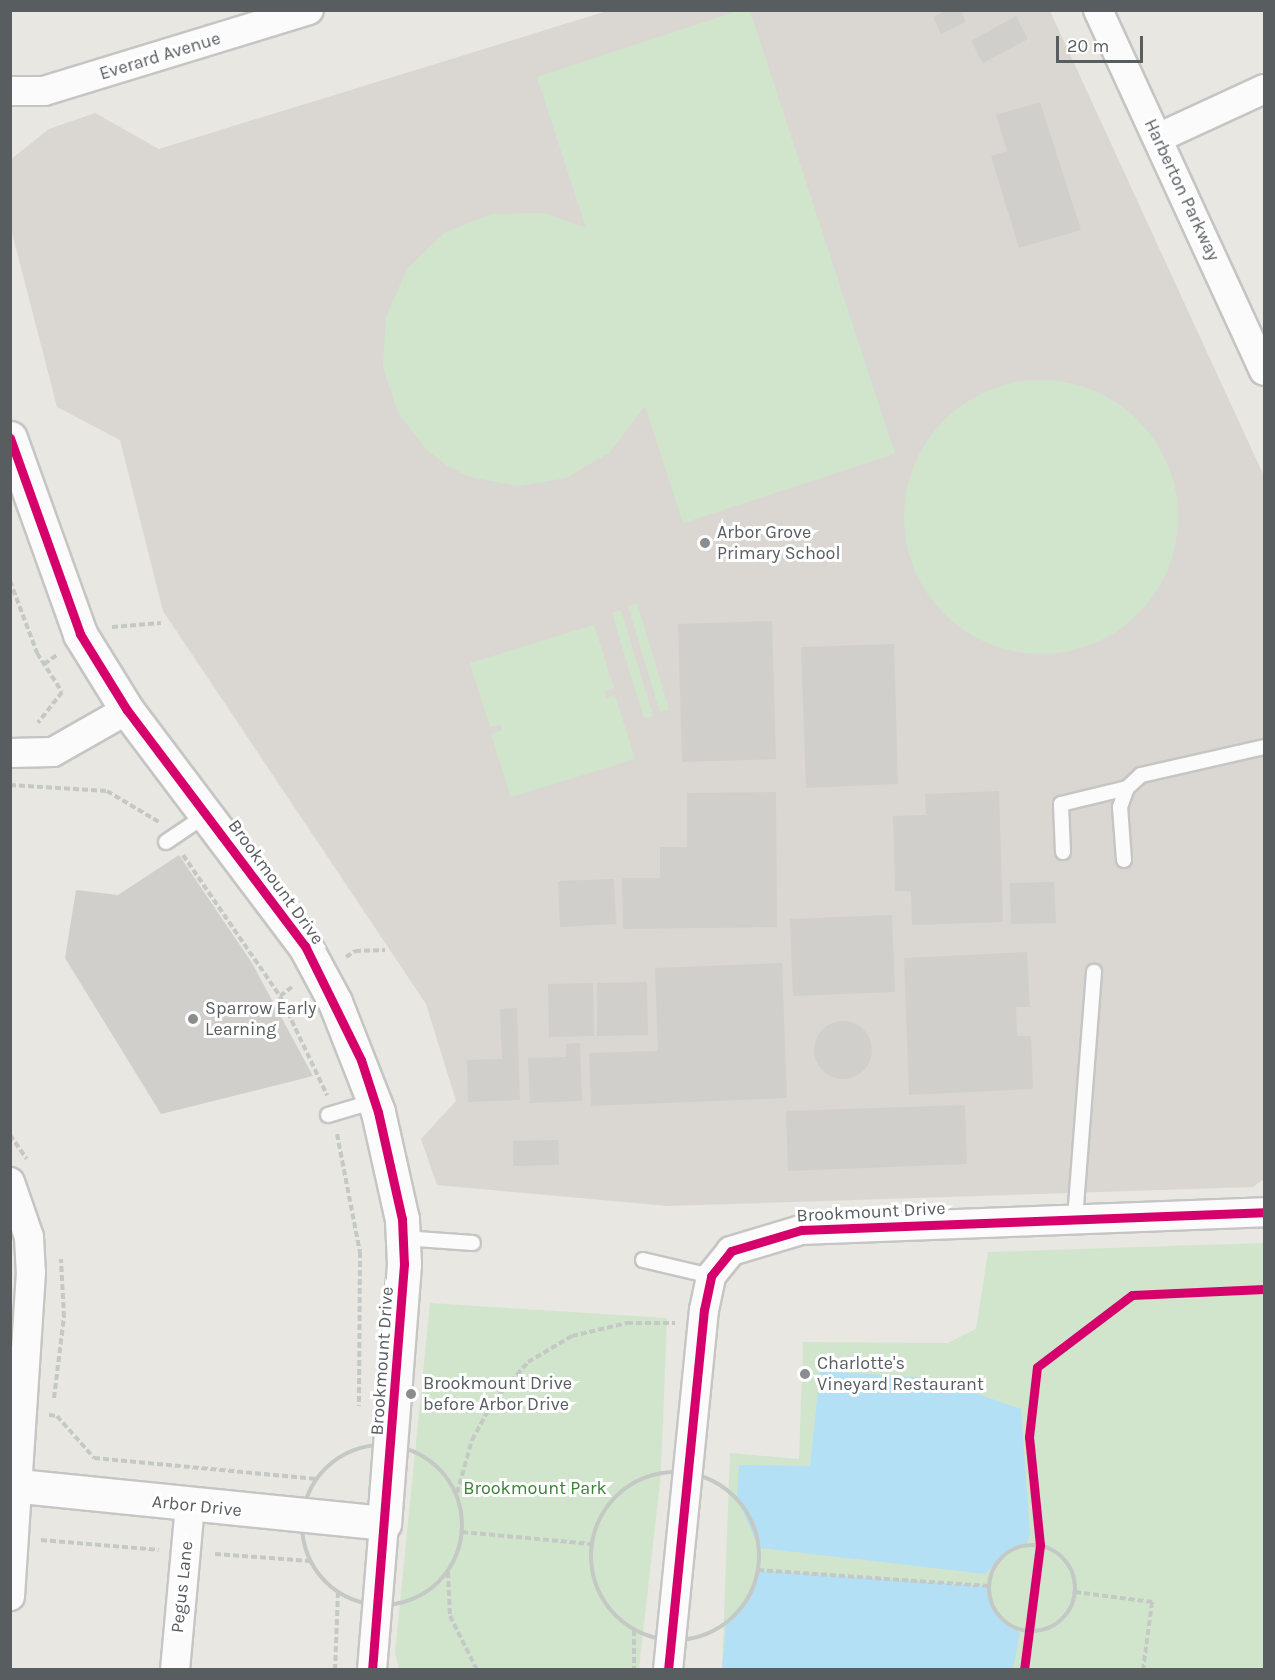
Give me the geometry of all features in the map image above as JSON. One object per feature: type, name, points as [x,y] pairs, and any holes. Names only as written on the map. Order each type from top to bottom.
[{"type":"street","name":"Everard Avenue","points":[[10,91],[44,91],[309,10]]},
{"type":"street","name":"Harberton Parkway","points":[[1098,10],[1264,371]]},
{"type":"street","points":[[1158,138],[1264,89]]},
{"type":"street","name":"Brookmount Drive","points":[[10,438],[80,634],[127,710],[304,946],[335,1002],[378,1096],[403,1238],[404,1311],[372,1670]]},
{"type":"street","points":[[19,755],[53,752],[127,710]]},
{"type":"street","points":[[10,1182],[30,1249],[22,1412],[14,1485],[10,1596]]},
{"type":"street","name":"Brookmount Drive","points":[[711,1276],[731,1251],[801,1230],[1264,1212]]},
{"type":"street","points":[[668,1670],[711,1276]]},
{"type":"street","name":"Arbor Drive","points":[[14,1485],[190,1505],[384,1523]]},
{"type":"street","name":"Pegus Lane","points":[[175,1670],[190,1505]]},
{"type":"lane","points":[[1124,860],[1120,807],[1127,788],[1141,775],[1264,747]]},
{"type":"lane","points":[[1063,852],[1061,804],[1127,788]]},
{"type":"lane","points":[[169,840],[206,815]]},
{"type":"lane","points":[[1075,1219],[1094,972]]},
{"type":"lane","points":[[330,1114],[378,1096]]},
{"type":"lane","points":[[403,1238],[473,1243]]},
{"type":"lane","points":[[643,1260],[711,1276]]},
{"type":"path","points":[[10,581],[37,653],[62,692],[28,736],[19,755],[29,786]]},
{"type":"path","points":[[10,785],[107,791],[155,816],[169,840],[280,996],[330,1114],[360,1252],[359,1417]]},
{"type":"path","points":[[458,1499],[472,1440],[493,1402],[528,1362],[572,1336],[627,1323],[678,1323]]},
{"type":"path","points":[[22,1412],[57,1416],[94,1458],[317,1479]]},
{"type":"path","points":[[358,1438],[358,1449]]},
{"type":"path","points":[[462,1532],[591,1544]]},
{"type":"path","points":[[1039,1533],[1039,1556]]},
{"type":"path","points":[[1026,1545],[1040,1545],[1067,1562],[1075,1593],[1065,1616],[1032,1636],[1016,1629],[997,1615],[988,1586],[1002,1556],[1026,1545]]},
{"type":"path","points":[[449,1568],[445,1585],[450,1616],[477,1670]]},
{"type":"path","points":[[758,1570],[988,1586]]},
{"type":"path","points":[[334,1670],[338,1592]]},
{"type":"path","points":[[1075,1593],[1152,1602],[1143,1670]]},
{"type":"path","points":[[1032,1636],[1033,1621]]},
{"type":"path","points":[[634,1630],[634,1670]]},
{"type":"shaded area","name":"Arbor Grove Primary School","points":[[607,11],[1050,11],[1264,476],[1264,1179],[1253,1187],[668,1206],[437,1185],[421,1139],[456,1101],[426,1004],[163,611],[120,440],[57,407],[11,229],[10,160],[49,129],[95,113],[159,149]]},
{"type":"green space","points":[[741,10],[750,11],[895,454],[683,523],[645,406],[610,452],[566,478],[518,486],[470,477],[448,466],[428,451],[398,413],[383,367],[386,317],[407,269],[444,233],[492,214],[544,213],[586,228],[537,77]]},
{"type":"green space","points":[[1054,380],[1094,390],[1117,403],[1138,420],[1155,441],[1168,464],[1176,490],[1178,517],[1176,544],[1168,570],[1155,593],[1138,614],[1117,631],[1094,644],[1068,652],[1028,654],[988,644],[976,638],[954,623],[935,604],[914,570],[906,544],[904,504],[914,464],[920,452],[935,430],[954,411],[988,390],[1014,382]]},
{"type":"green space","points":[[637,603],[669,709],[660,712],[628,606]]},
{"type":"green space","points":[[621,610],[653,716],[644,718],[612,613]]},
{"type":"green space","points":[[594,625],[614,688],[604,692],[606,698],[615,695],[635,759],[511,797],[491,734],[502,730],[500,724],[490,727],[470,663]]},
{"type":"green space","points":[[1264,1243],[1264,1669],[722,1670],[730,1453],[799,1459],[803,1342],[948,1343],[976,1329],[988,1252]]},
{"type":"green space","name":"Brookmount Park","points":[[430,1303],[667,1318],[661,1473],[639,1669],[399,1669],[395,1653]]},
{"type":"water","points":[[820,1371],[932,1378],[1021,1409],[1030,1534],[1026,1545],[1002,1556],[985,1574],[759,1548],[737,1498],[739,1465],[810,1466]]},
{"type":"water","points":[[758,1570],[988,1586],[997,1615],[1020,1633],[1013,1669],[722,1669],[726,1623],[753,1589]]},
{"type":"building","points":[[948,10],[961,10],[966,22],[941,34],[933,17]]},
{"type":"building","points":[[1016,16],[1028,39],[983,63],[971,41]]},
{"type":"building","points":[[1040,102],[1081,230],[1019,248],[991,156],[1007,151],[996,115]]},
{"type":"building","points":[[772,621],[776,759],[682,762],[678,624]]},
{"type":"building","points":[[894,644],[898,784],[806,788],[801,647]]},
{"type":"building","points":[[999,791],[1003,922],[912,925],[911,891],[895,891],[893,816],[926,815],[925,794]]},
{"type":"building","points":[[776,792],[777,927],[623,929],[622,878],[660,878],[660,847],[687,847],[687,793]]},
{"type":"building","name":"Sparrow Early Learning","points":[[179,855],[252,963],[313,1076],[161,1114],[65,958],[76,890],[118,895]]},
{"type":"building","points":[[614,879],[616,924],[560,927],[558,881]]},
{"type":"building","points":[[1054,882],[1056,923],[1011,924],[1010,883]]},
{"type":"building","points":[[892,915],[895,992],[793,996],[790,919]]},
{"type":"building","points":[[1027,952],[1030,1007],[1016,1007],[1017,1036],[1031,1036],[1033,1089],[909,1095],[904,958]]},
{"type":"building","points":[[782,963],[787,1098],[591,1106],[589,1053],[658,1051],[655,968]]},
{"type":"building","points":[[647,982],[648,1035],[597,1036],[597,983]]},
{"type":"building","points":[[593,983],[594,1036],[549,1037],[548,984]]},
{"type":"building","points":[[517,1008],[520,1100],[468,1102],[467,1060],[502,1059],[500,1009]]},
{"type":"building","points":[[837,1021],[849,1021],[864,1029],[872,1044],[872,1056],[864,1071],[849,1079],[837,1079],[822,1071],[814,1056],[814,1044],[822,1029]]},
{"type":"building","points":[[580,1043],[582,1101],[530,1103],[528,1058],[566,1057],[566,1044]]},
{"type":"building","points":[[965,1105],[967,1164],[788,1171],[786,1111]]},
{"type":"building","points":[[558,1140],[559,1165],[513,1166],[513,1141]]},
{"type":"cycle path","points":[[10,438],[80,634],[127,710],[305,946],[361,1060],[378,1112],[402,1219],[404,1264],[372,1670]]},
{"type":"cycle path","points":[[668,1670],[704,1310],[711,1276],[731,1251],[801,1230],[1264,1212]]},
{"type":"cycle path","points":[[1024,1670],[1040,1545],[1029,1437],[1037,1367],[1132,1295],[1264,1289]]},
{"type":"place","name":"Arbor Grove Primary School","points":[[705,543]]},
{"type":"place","name":"Sparrow Early Learning","points":[[193,1019]]},
{"type":"place","name":"Charlotte's Vineyard Restaurant","points":[[805,1374]]},
{"type":"place","name":"Brookmount Drive before Arbor Drive","points":[[411,1394]]}]
